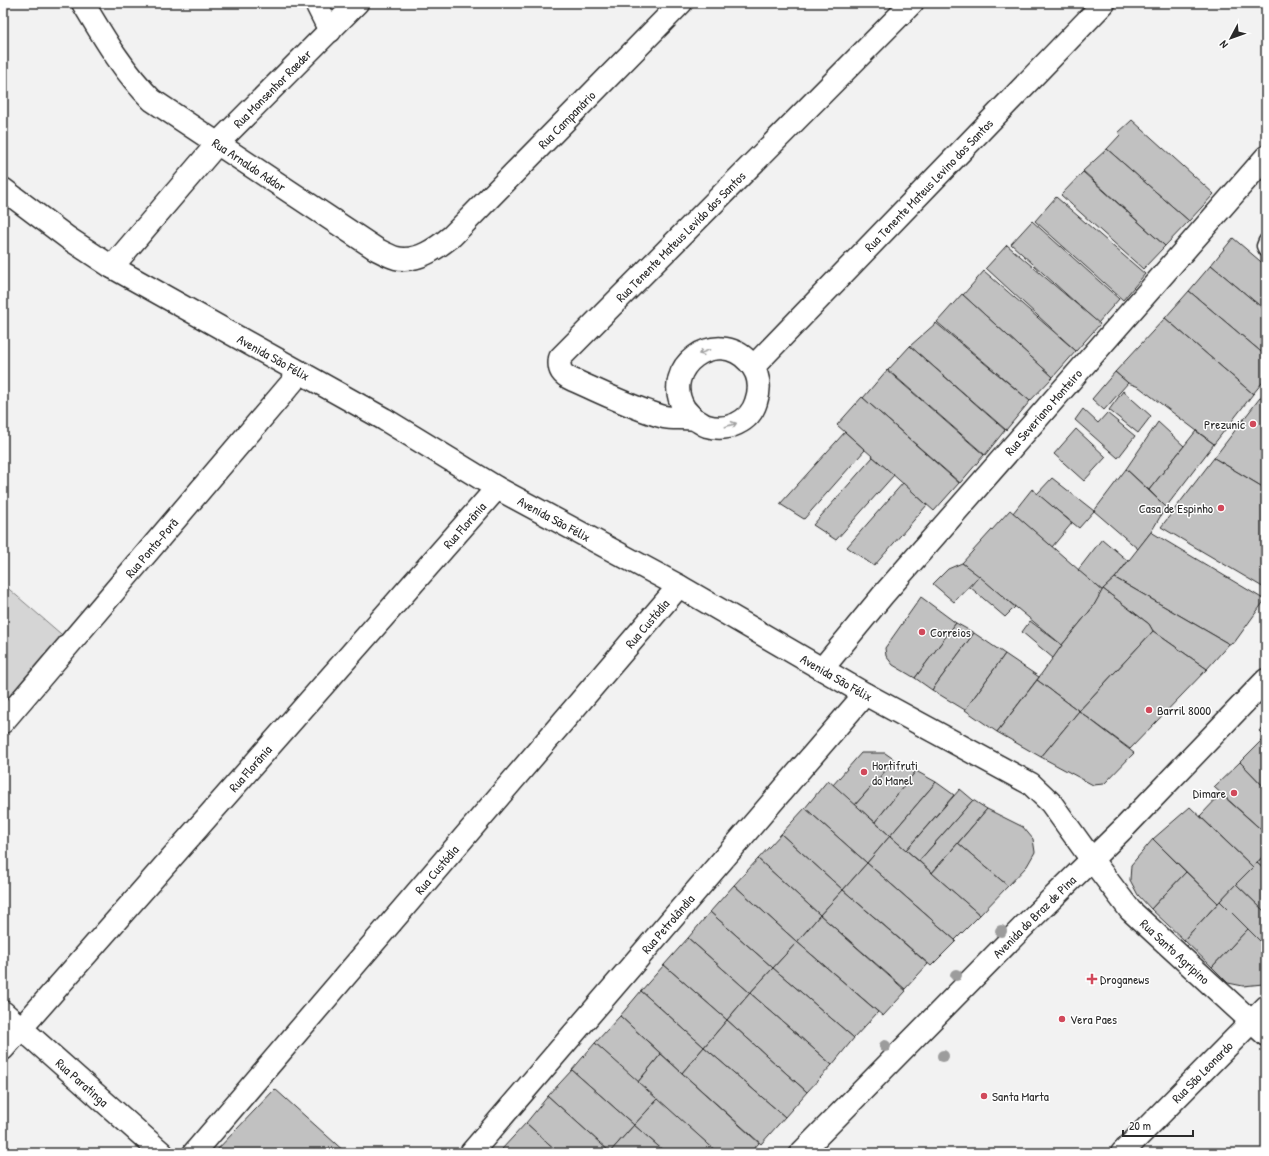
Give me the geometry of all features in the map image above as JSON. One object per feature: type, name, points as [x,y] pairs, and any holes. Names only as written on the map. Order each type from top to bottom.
[{"type":"street","name":"Rua Arnaldo Addor","points":[[83,3],[110,49],[132,80],[152,100],[376,249],[397,258],[410,258],[423,255],[452,236]]},
{"type":"street","points":[[316,3],[330,31]]},
{"type":"street","name":"Rua Monsenhor Raeder","points":[[112,267],[217,144],[357,3]]},
{"type":"street","name":"Rua Campanário","points":[[452,236],[681,3]]},
{"type":"street","name":"Rua Tenente Mateus Levido dos Santos","points":[[694,419],[666,417],[642,410],[573,380],[563,375],[560,370],[560,358],[912,3]]},
{"type":"street","name":"Rua Tenente Mateus Levino dos Santos","points":[[753,367],[1104,3]]},
{"type":"street","name":"Rua Severiano Monteiro","points":[[822,669],[883,595],[1004,455],[1266,157]]},
{"type":"street","name":"Avenida São Félix","points":[[3,189],[68,238],[112,267],[384,419],[497,488],[679,586],[865,694],[1031,784],[1051,803],[1092,860]]},
{"type":"street","points":[[713,348],[729,348],[743,355],[753,367],[759,380],[759,394],[755,407],[746,418],[734,426],[720,428],[707,426],[694,419],[684,408],[679,393],[680,377],[687,363],[699,353],[713,348]]},
{"type":"street","name":"Rua Ponta-Porã","points":[[3,722],[300,373]]},
{"type":"street","name":"Rua Florânia","points":[[3,1049],[497,488]]},
{"type":"street","name":"Rua Custódia","points":[[194,1153],[679,586]]},
{"type":"street","name":"Avenida do Braz de Pina","points":[[801,1153],[1027,923],[1092,860],[1266,680]]},
{"type":"street","name":"Rua Petrolândia","points":[[471,1153],[865,694]]},
{"type":"street","name":"Rua Santo Agripino","points":[[1092,860],[1130,910],[1258,1029]]},
{"type":"street","name":"Rua São Leonardo","points":[[1122,1153],[1258,1029],[1266,1007]]},
{"type":"street","name":"Rua Paratinga","points":[[3,1012],[162,1153]]},
{"type":"lane","points":[[1266,241],[1264,246],[1266,250]]},
{"type":"shaded area","points":[[3,584],[68,640],[3,714]]},
{"type":"building","points":[[1132,120],[1214,194],[1189,221],[1107,149],[1120,135],[1118,133]]},
{"type":"building","points":[[1107,149],[1189,221],[1165,246],[1083,171]]},
{"type":"building","points":[[1083,172],[1165,246],[1143,269],[1061,195]]},
{"type":"building","points":[[1056,197],[1145,274],[1123,300],[1035,221]]},
{"type":"building","points":[[1032,221],[1119,299],[1098,323],[1011,244]]},
{"type":"building","points":[[1233,238],[1266,266],[1266,311],[1211,265]]},
{"type":"building","points":[[1007,245],[1100,324],[1076,351],[986,268]]},
{"type":"building","points":[[1211,265],[1266,311],[1266,356],[1189,291]]},
{"type":"building","points":[[984,271],[1076,351],[1053,377],[963,295]]},
{"type":"building","points":[[1189,291],[1266,356],[1266,378],[1253,394],[1165,318]]},
{"type":"building","points":[[962,294],[1053,377],[1030,401],[937,322]]},
{"type":"building","points":[[1165,318],[1253,394],[1214,444],[1139,387],[1128,383],[1115,372]]},
{"type":"building","points":[[936,323],[1030,401],[1006,430],[910,346]]},
{"type":"building","points":[[910,346],[1005,430],[985,455],[888,370]]},
{"type":"building","points":[[887,370],[984,455],[960,483],[863,398]]},
{"type":"building","points":[[1115,372],[1128,383],[1104,410],[1092,399]]},
{"type":"building","name":"Prezunic","points":[[1266,390],[1266,489],[1214,458]]},
{"type":"building","points":[[1123,391],[1151,416],[1138,433],[1109,410]]},
{"type":"building","points":[[862,397],[959,483],[934,511],[837,425]]},
{"type":"building","points":[[1083,409],[1098,423],[1107,413],[1135,436],[1118,458],[1075,420]]},
{"type":"building","points":[[1158,422],[1184,446],[1149,490],[1126,469]]},
{"type":"building","points":[[1076,429],[1106,457],[1084,481],[1054,454]]},
{"type":"building","points":[[1196,431],[1214,444],[1166,507],[1149,490]]},
{"type":"building","points":[[845,432],[865,450],[804,519],[780,504]]},
{"type":"building","points":[[873,457],[894,475],[836,540],[813,525]]},
{"type":"building","name":"Casa de Espinho","points":[[1214,458],[1266,489],[1266,589],[1161,527]]},
{"type":"building","points":[[1126,469],[1166,507],[1151,532],[1138,549],[1094,511]]},
{"type":"building","points":[[1052,478],[1094,511],[1079,528],[1037,494]]},
{"type":"building","points":[[903,483],[927,505],[874,566],[847,547]]},
{"type":"building","points":[[1032,489],[1072,523],[1052,547],[1013,513]]},
{"type":"building","points":[[1010,510],[1103,591],[1093,607],[1062,645],[962,563]]},
{"type":"building","points":[[1151,532],[1265,600],[1234,643],[1229,644],[1115,578]]},
{"type":"building","points":[[1102,539],[1128,561],[1115,578],[1103,589],[1103,591],[1078,570]]},
{"type":"building","points":[[962,563],[979,576],[954,602],[933,584],[948,569]]},
{"type":"building","points":[[979,576],[1015,607],[1005,617],[970,587]]},
{"type":"building","points":[[1115,578],[1229,644],[1207,669],[1153,631],[1149,624],[1103,589]]},
{"type":"building","points":[[1103,589],[1149,624],[1153,631],[1079,711],[1037,680],[1062,645],[1093,607]]},
{"type":"building","name":"Correios","points":[[921,597],[956,623],[915,678],[893,665],[886,656],[885,648]]},
{"type":"building","points":[[1030,621],[1062,645],[1053,658],[1022,632]]},
{"type":"building","points":[[956,623],[974,633],[932,690],[915,678]]},
{"type":"building","points":[[1153,631],[1207,669],[1130,749],[1079,711]]},
{"type":"building","points":[[974,633],[1005,654],[965,710],[932,690]]},
{"type":"building","points":[[1005,654],[1039,677],[997,732],[965,710]]},
{"type":"building","points":[[1037,680],[1079,711],[1041,757],[997,732]]},
{"type":"building","points":[[1079,711],[1134,753],[1104,784],[1093,785],[1041,757]]},
{"type":"building","points":[[1266,723],[1266,738],[1259,731]]},
{"type":"building","points":[[1265,737],[1266,738],[1266,789],[1240,762]]},
{"type":"building","name":"Hortifruti do Manel","points":[[861,753],[885,753],[895,760],[855,805],[833,785]]},
{"type":"building","points":[[895,760],[916,771],[875,822],[855,805]]},
{"type":"building","points":[[1240,762],[1266,789],[1266,834],[1214,787]]},
{"type":"building","points":[[916,771],[936,782],[890,836],[875,822]]},
{"type":"building","points":[[828,780],[890,836],[867,863],[805,808]]},
{"type":"building","points":[[936,782],[954,795],[906,850],[890,836]]},
{"type":"building","points":[[960,789],[973,800],[919,861],[906,850]]},
{"type":"building","points":[[1221,794],[1266,834],[1266,853],[1253,867],[1200,816]]},
{"type":"building","points":[[973,800],[987,809],[932,873],[919,861]]},
{"type":"building","points":[[1190,807],[1253,867],[1218,903],[1153,839]]},
{"type":"building","points":[[805,808],[867,863],[843,890],[781,834]]},
{"type":"building","points":[[987,809],[1023,827],[1033,839],[1035,852],[1027,866],[1008,886],[958,843]]},
{"type":"building","points":[[781,834],[843,890],[820,915],[758,859]]},
{"type":"building","points":[[890,836],[980,915],[955,940],[867,863]]},
{"type":"building","points":[[1153,839],[1186,872],[1151,909],[1138,895],[1130,880],[1131,865]]},
{"type":"building","points":[[958,843],[1008,886],[980,915],[932,873]]},
{"type":"building","points":[[1266,853],[1266,871],[1257,863]]},
{"type":"building","points":[[758,859],[820,915],[797,942],[734,885]]},
{"type":"building","points":[[867,863],[956,941],[931,966],[843,890]]},
{"type":"building","points":[[1257,863],[1266,871],[1266,913],[1236,884]]},
{"type":"building","points":[[1186,872],[1218,903],[1184,940],[1151,909]]},
{"type":"building","points":[[1236,884],[1266,913],[1266,947],[1220,901]]},
{"type":"building","points":[[734,885],[797,942],[773,968],[710,912]]},
{"type":"building","points":[[843,890],[928,964],[905,989],[820,915]]},
{"type":"building","points":[[1220,901],[1248,929],[1212,967],[1184,940]]},
{"type":"building","points":[[710,912],[773,968],[750,993],[688,938]]},
{"type":"building","points":[[820,915],[906,991],[883,1016],[797,942]]},
{"type":"building","points":[[1248,929],[1266,947],[1266,981],[1263,984],[1243,986],[1228,983],[1212,967]]},
{"type":"building","points":[[688,938],[750,993],[727,1020],[664,965]]},
{"type":"building","points":[[797,942],[878,1012],[854,1038],[773,968]]},
{"type":"building","points":[[664,965],[727,1020],[704,1047],[641,991]]},
{"type":"building","points":[[773,968],[854,1038],[832,1065],[750,993]]},
{"type":"building","points":[[641,991],[704,1047],[682,1073],[620,1016]]},
{"type":"building","points":[[750,993],[832,1065],[807,1092],[727,1020]]},
{"type":"building","points":[[620,1016],[661,1054],[638,1082],[595,1043]]},
{"type":"building","points":[[727,1020],[807,1092],[785,1117],[704,1047]]},
{"type":"building","points":[[595,1043],[658,1099],[634,1125],[572,1070]]},
{"type":"building","points":[[704,1047],[785,1117],[761,1144],[682,1073]]},
{"type":"building","points":[[661,1054],[759,1143],[750,1153],[718,1153],[638,1082]]},
{"type":"building","points":[[572,1070],[634,1125],[610,1152],[548,1096]]},
{"type":"building","points":[[275,1089],[346,1153],[216,1153],[215,1152]]},
{"type":"building","points":[[548,1096],[610,1152],[559,1153],[526,1123]]},
{"type":"building","points":[[658,1099],[718,1153],[666,1153],[634,1125]]},
{"type":"building","points":[[526,1123],[559,1153],[507,1153],[502,1149]]},
{"type":"building","points":[[634,1125],[666,1153],[610,1152]]},
{"type":"place","name":"Prezunic","points":[[1253,424]]},
{"type":"place","name":"Casa de Espinho","points":[[1221,508]]},
{"type":"place","name":"Correios","points":[[922,632]]},
{"type":"place","name":"Barril 8000","points":[[1149,710]]},
{"type":"place","name":"Hortifruti do Manel","points":[[864,772]]},
{"type":"place","name":"Dimare","points":[[1234,793]]},
{"type":"place","name":"Droganews","points":[[1092,979]]},
{"type":"place","name":"Vera Paes","points":[[1062,1019]]},
{"type":"place","name":"Santa Marta","points":[[984,1096]]}]
